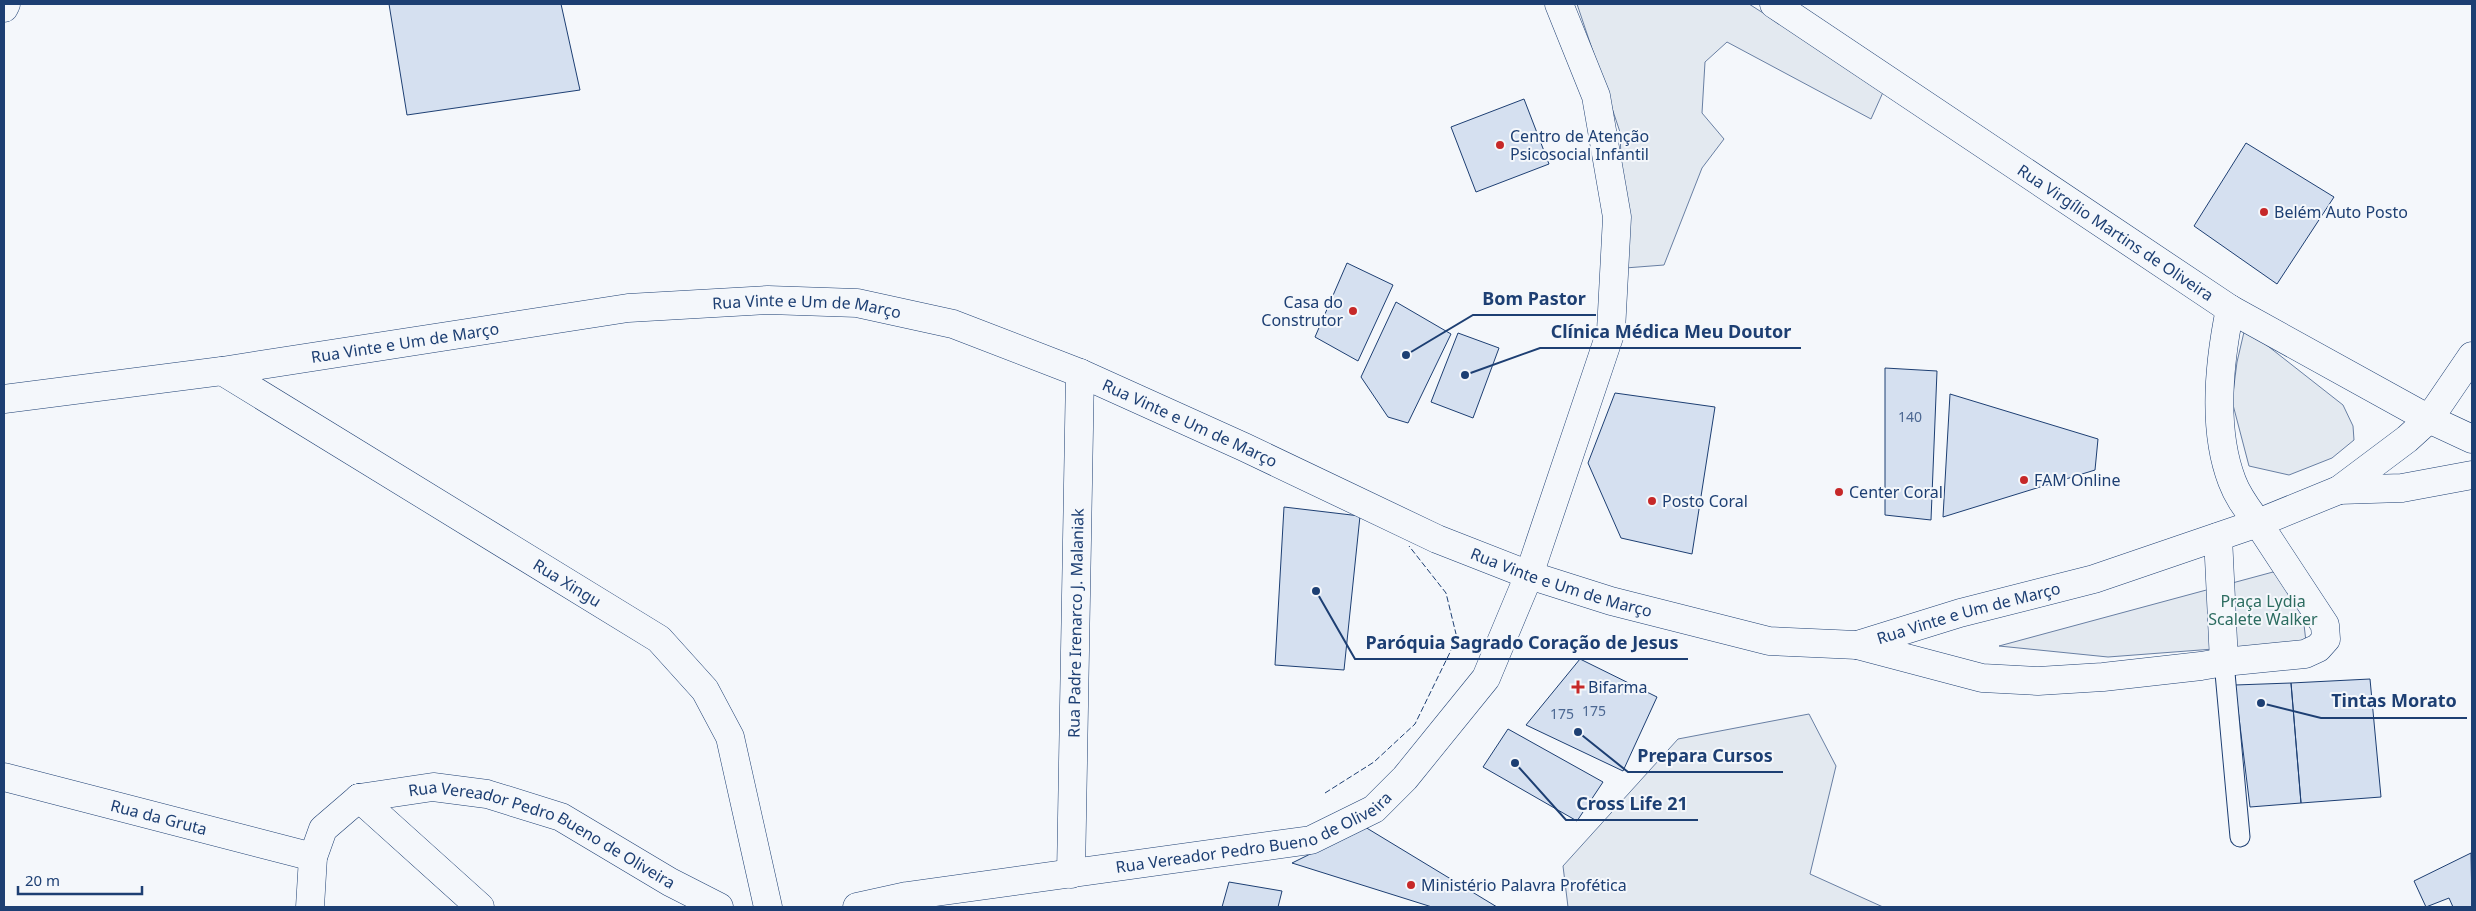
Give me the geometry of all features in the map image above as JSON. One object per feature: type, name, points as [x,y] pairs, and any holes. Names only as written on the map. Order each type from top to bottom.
[{"type":"street","points":[[4,8],[6,4]]},
{"type":"street","name":"Rua Vereador Pedro Bueno de Oliveira","points":[[857,907],[907,896],[1311,840],[1374,809],[1405,778],[1486,678],[1529,576],[1611,332],[1616,217],[1596,96],[1559,4]]},
{"type":"street","name":"Rua Virgílio Martins de Oliveira","points":[[1774,4],[2230,309],[2429,418],[2472,439]]},
{"type":"street","name":"Rua Vinte e Um de Março","points":[[4,399],[222,371],[628,308],[768,300],[857,303],[954,324],[1080,373],[1244,447],[1437,539],[1529,576],[1610,601],[1769,640],[1857,645],[1960,613],[2094,580],[2258,523],[2339,490]]},
{"type":"street","points":[[1857,645],[1982,678],[2038,681],[2162,671],[2224,662],[2305,654],[2318,648],[2326,639],[2325,625],[2258,523],[2242,502],[2232,481],[2220,437],[2224,338],[2230,309]]},
{"type":"street","points":[[2339,490],[2407,439],[2429,418],[2472,356]]},
{"type":"street","name":"Rua Xingu","points":[[222,371],[660,639],[705,690],[730,737],[768,907]]},
{"type":"street","name":"Rua Padre Irenarco J. Malaniak","points":[[1071,874],[1080,373]]},
{"type":"street","points":[[2339,490],[2402,488],[2472,475]]},
{"type":"street","points":[[2218,537],[2224,662]]},
{"type":"street","name":"Rua da Gruta","points":[[4,777],[313,857]]},
{"type":"street","name":"Rua Vereador Pedro Bueno de Oliveira","points":[[359,798],[433,787],[487,794],[561,817],[670,882],[719,907]]},
{"type":"street","points":[[310,907],[313,857],[323,830],[359,798],[480,907]]},
{"type":"lane","points":[[2224,662],[2240,837]]},
{"type":"green space","points":[[1577,4],[1749,4],[1884,90],[1871,119],[1727,42],[1705,62],[1702,113],[1724,139],[1702,168],[1664,265],[1625,268],[1620,132]]},
{"type":"green space","points":[[2244,332],[2264,343],[2343,405],[2353,426],[2354,440],[2332,458],[2289,475],[2249,466],[2232,401],[2237,362]]},
{"type":"green space","name":"Praça Lydia Scalete Walker","points":[[2273,572],[2301,598],[2306,642],[2108,657],[1999,646]]},
{"type":"green space","points":[[1809,714],[1836,766],[1810,874],[1883,907],[1568,907],[1563,866],[1678,739]]},
{"type":"building","points":[[389,4],[561,4],[580,90],[407,115]]},
{"type":"building","name":"Centro de Atenção Psicosocial Infantil","points":[[1524,99],[1549,164],[1476,192],[1451,127]]},
{"type":"building","name":"Belém Auto Posto","points":[[2246,143],[2334,197],[2277,284],[2194,226]]},
{"type":"building","name":"Casa do Construtor","points":[[1347,263],[1393,285],[1358,361],[1315,337]]},
{"type":"building","points":[[1396,302],[1451,334],[1408,423],[1388,417],[1361,377]]},
{"type":"building","points":[[1458,333],[1499,348],[1473,418],[1431,402]]},
{"type":"building","points":[[1885,368],[1937,371],[1931,520],[1885,515]]},
{"type":"building","name":"Posto Coral","points":[[1615,393],[1715,407],[1692,554],[1621,538],[1588,463]]},
{"type":"building","points":[[1950,394],[2098,439],[2095,470],[1943,517]]},
{"type":"building","points":[[1284,507],[1360,516],[1344,670],[1275,665]]},
{"type":"building","points":[[1580,659],[1657,697],[1623,771],[1526,725]]},
{"type":"building","points":[[2370,679],[2381,797],[2301,803],[2291,683]]},
{"type":"building","points":[[2291,683],[2301,803],[2250,807],[2235,685]]},
{"type":"building","points":[[1508,729],[1603,782],[1577,821],[1483,767]]},
{"type":"building","name":"Ministério Palavra Profética","points":[[1365,827],[1497,907],[1432,907],[1292,863]]},
{"type":"building","points":[[2471,853],[2472,907],[2453,907],[2449,898],[2426,907],[2414,881]]},
{"type":"building","points":[[1229,882],[1282,891],[1278,907],[1222,907]]},
{"type":"fence","points":[[1325,793],[1374,762],[1415,724],[1457,638],[1446,593],[1409,546]]},
{"type":"place","name":"Centro de Atenção Psicosocial Infantil","points":[[1500,145]]},
{"type":"place","name":"Belém Auto Posto","points":[[2264,212]]},
{"type":"place","name":"Casa do Construtor","points":[[1353,311]]},
{"type":"place","name":"Bom Pastor","points":[[1406,355]]},
{"type":"place","name":"Clínica Médica Meu Doutor","points":[[1465,375]]},
{"type":"place","name":"FAM Online","points":[[2024,480]]},
{"type":"place","name":"Center Coral","points":[[1839,492]]},
{"type":"place","name":"Posto Coral","points":[[1652,501]]},
{"type":"place","name":"Paróquia Sagrado Coração de Jesus","points":[[1316,591]]},
{"type":"place","name":"Bifarma","points":[[1578,687]]},
{"type":"place","name":"Tintas Morato","points":[[2261,703]]},
{"type":"place","name":"Prepara Cursos","points":[[1578,732]]},
{"type":"place","name":"Cross Life 21","points":[[1515,763]]},
{"type":"place","name":"Ministério Palavra Profética","points":[[1411,885]]}]
